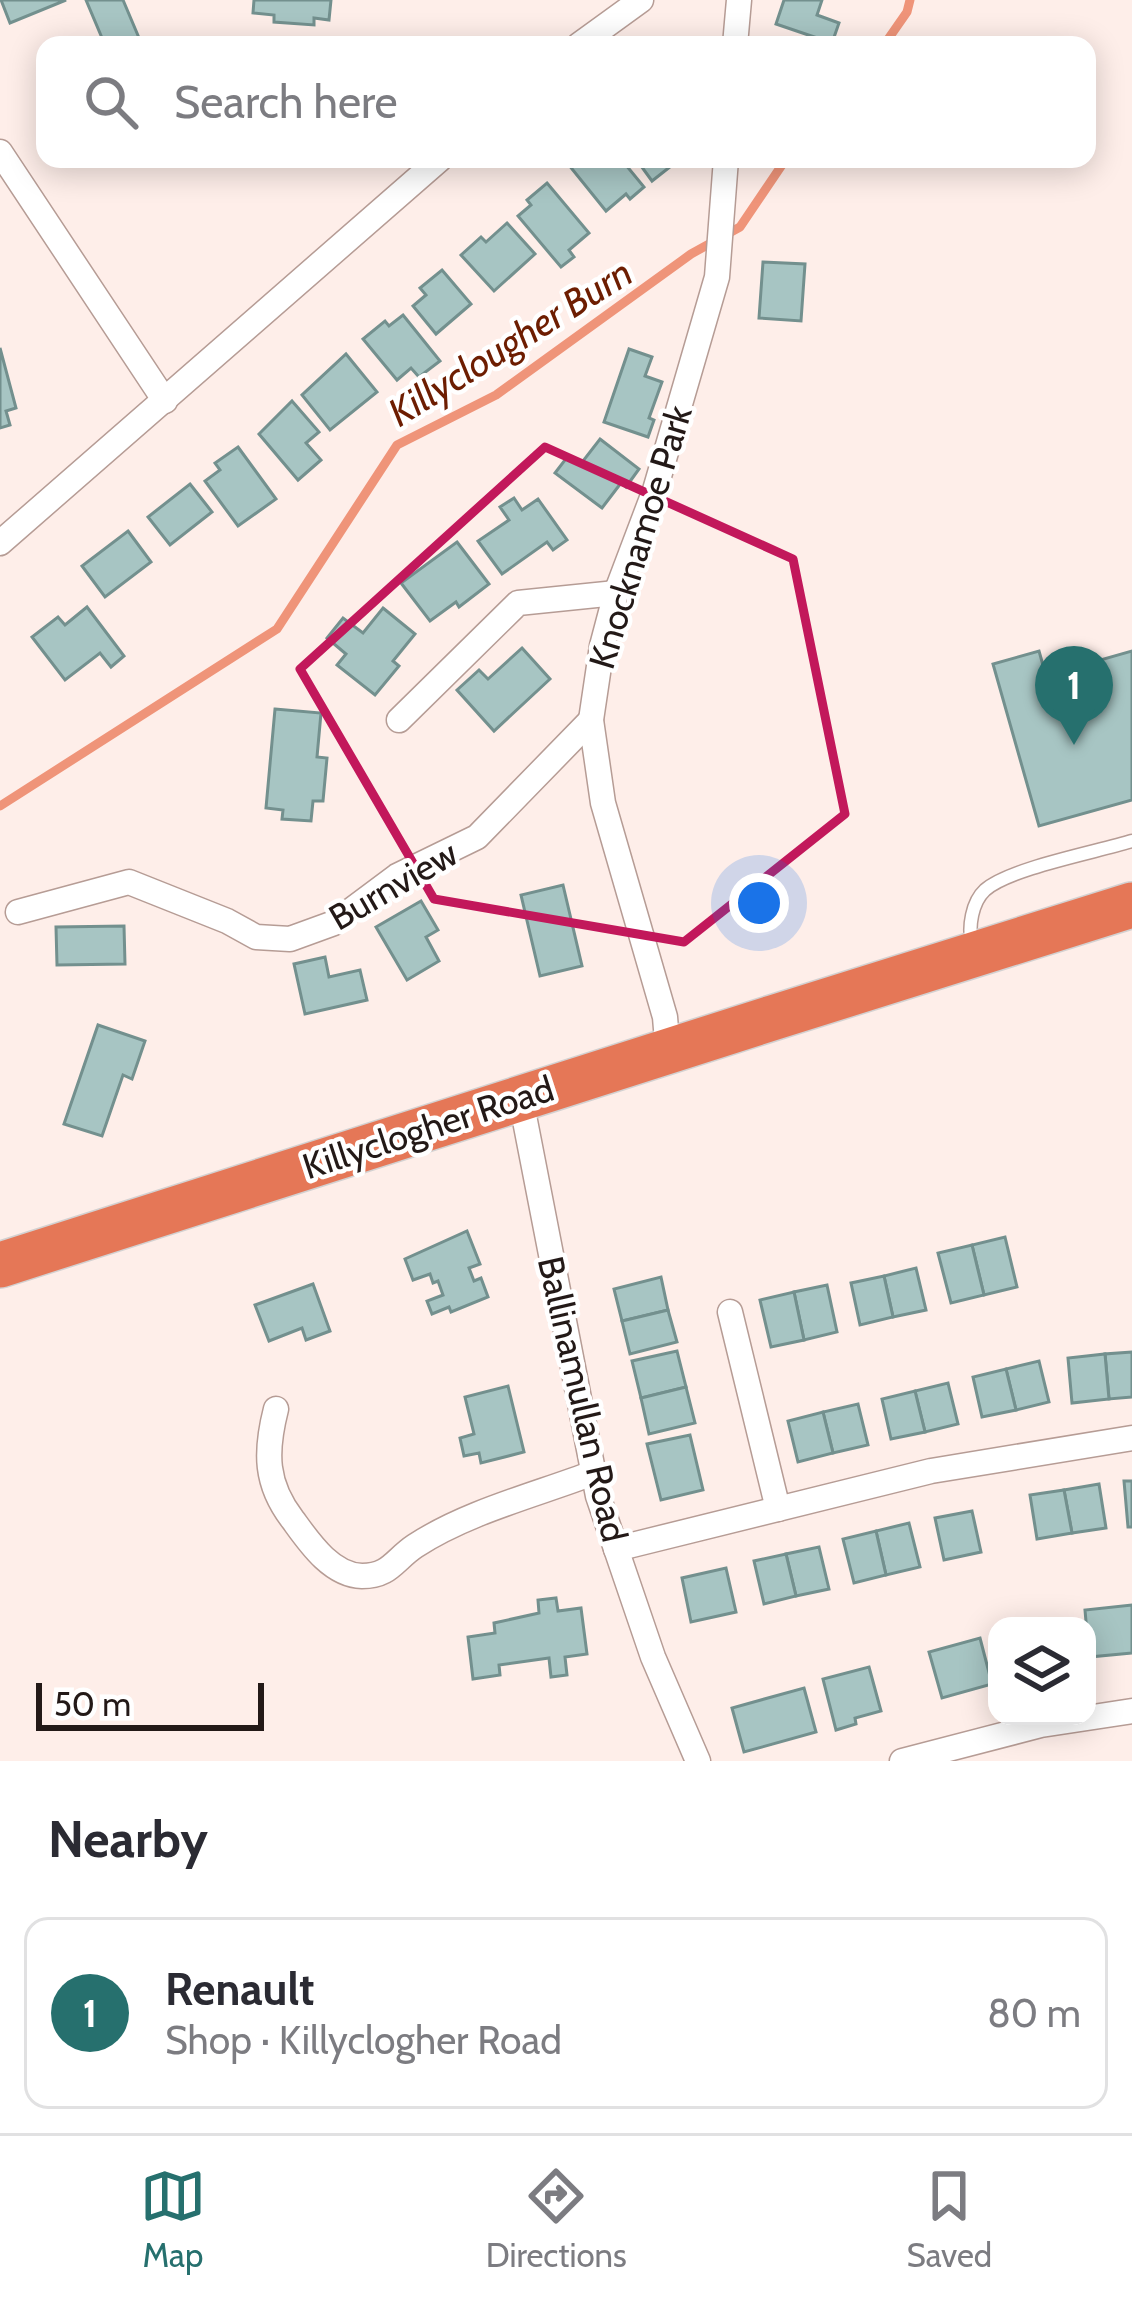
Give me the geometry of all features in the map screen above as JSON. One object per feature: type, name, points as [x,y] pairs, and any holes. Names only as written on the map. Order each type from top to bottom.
[{"type":"highway","name":"Killyclogher Road","points":[[0,1265],[1132,905]]},
{"type":"street","points":[[591,36],[641,0]]},
{"type":"street","points":[[736,36],[739,0]]},
{"type":"street","points":[[0,152],[165,401]]},
{"type":"street","points":[[0,543],[430,168]]},
{"type":"street","name":"Knocknamoe Park","points":[[668,1053],[664,1017],[603,803],[591,720],[616,593],[655,490],[717,277],[725,168]]},
{"type":"street","points":[[399,720],[518,603],[616,593]]},
{"type":"street","name":"Burnview","points":[[18,912],[129,882],[227,920],[256,937],[290,939],[334,923],[397,876],[477,837],[591,720]]},
{"type":"street","name":"Ballinamullan Road","points":[[520,1096],[593,1473],[653,1657],[698,1761]]},
{"type":"street","points":[[730,1312],[778,1509]]},
{"type":"street","points":[[276,1408],[267,1443],[275,1497],[321,1556],[358,1576],[392,1571],[412,1548],[486,1513],[593,1473]]},
{"type":"street","points":[[616,1549],[931,1471],[1132,1438]]},
{"type":"street","points":[[902,1761],[1041,1724],[1132,1711]]},
{"type":"lane","points":[[974,956],[968,929],[982,892],[1007,877],[1132,842]]},
{"type":"highlighted area","points":[[545,447],[793,559],[845,814],[684,942],[434,899],[300,669]]},
{"type":"building","points":[[1,0],[66,0],[10,23]]},
{"type":"building","points":[[86,0],[123,0],[138,36],[101,36]]},
{"type":"building","points":[[254,0],[331,0],[329,20],[314,18],[314,25],[274,22],[274,15],[253,13]]},
{"type":"building","points":[[784,0],[822,0],[817,15],[839,23],[834,36],[811,36],[776,24]]},
{"type":"building","points":[[571,168],[628,168],[644,187],[630,199],[626,194],[606,211]]},
{"type":"building","points":[[643,168],[669,168],[652,181]]},
{"type":"building","points":[[547,183],[589,233],[569,250],[574,257],[561,267],[518,216],[531,205],[527,200]]},
{"type":"building","points":[[507,223],[535,254],[494,291],[461,255],[481,237],[486,242]]},
{"type":"building","points":[[763,262],[805,264],[801,321],[759,318]]},
{"type":"building","points":[[442,270],[471,304],[436,334],[413,306],[426,295],[420,288]]},
{"type":"building","points":[[403,315],[440,361],[419,377],[411,368],[397,380],[363,339],[385,321],[389,326]]},
{"type":"building","points":[[0,348],[16,408],[6,411],[10,425],[0,428]]},
{"type":"building","points":[[629,349],[652,357],[645,376],[662,382],[649,418],[654,420],[648,437],[604,422]]},
{"type":"building","points":[[346,354],[377,392],[330,430],[302,395]]},
{"type":"building","points":[[292,401],[319,432],[306,443],[321,460],[298,480],[259,434]]},
{"type":"building","points":[[600,439],[639,469],[602,508],[555,473],[568,456],[580,465]]},
{"type":"building","points":[[238,447],[276,499],[238,526],[205,481],[220,470],[215,463]]},
{"type":"building","points":[[190,484],[212,512],[170,545],[148,517]]},
{"type":"building","points":[[514,498],[522,510],[538,499],[567,540],[553,550],[547,542],[502,574],[478,541],[509,520],[500,507]]},
{"type":"building","points":[[128,531],[151,562],[105,597],[82,566]]},
{"type":"building","points":[[457,542],[489,584],[430,621],[401,583]]},
{"type":"building","points":[[87,607],[124,656],[111,667],[100,653],[65,680],[32,637],[58,617],[65,625]]},
{"type":"building","points":[[383,608],[415,634],[393,661],[399,666],[375,695],[337,665],[346,654],[327,638],[343,618],[363,633]]},
{"type":"building","points":[[522,648],[550,679],[494,731],[457,690],[479,670],[488,679]]},
{"type":"building","points":[[1039,651],[1050,690],[1069,685],[1065,670],[1132,651],[1132,800],[1039,826],[993,664]]},
{"type":"building","points":[[275,709],[321,713],[317,757],[327,758],[323,801],[313,801],[311,821],[282,819],[283,810],[266,808]]},
{"type":"building","points":[[563,885],[582,966],[540,976],[521,895]]},
{"type":"building","points":[[421,901],[438,930],[426,937],[439,961],[407,980],[376,927]]},
{"type":"building","points":[[124,926],[125,964],[57,965],[56,927]]},
{"type":"building","points":[[325,957],[329,977],[360,970],[367,1000],[305,1014],[294,964]]},
{"type":"building","points":[[98,1025],[145,1041],[132,1079],[123,1075],[102,1136],[64,1124]]},
{"type":"building","points":[[467,1231],[480,1264],[469,1268],[474,1281],[481,1278],[488,1297],[451,1312],[449,1307],[432,1314],[427,1301],[443,1295],[438,1281],[433,1283],[430,1274],[413,1280],[405,1259]]},
{"type":"building","points":[[1005,1237],[1017,1287],[984,1295],[972,1245]]},
{"type":"building","points":[[972,1245],[984,1295],[951,1303],[938,1253]]},
{"type":"building","points":[[916,1268],[926,1310],[893,1317],[884,1276]]},
{"type":"building","points":[[884,1276],[893,1317],[860,1325],[851,1283]]},
{"type":"building","points":[[661,1277],[668,1310],[622,1321],[614,1289]]},
{"type":"building","points":[[313,1284],[330,1331],[306,1340],[302,1328],[269,1341],[255,1305]]},
{"type":"building","points":[[827,1285],[837,1332],[804,1340],[794,1292]]},
{"type":"building","points":[[794,1292],[804,1340],[771,1347],[760,1300]]},
{"type":"building","points":[[668,1310],[677,1342],[630,1354],[622,1321]]},
{"type":"building","points":[[677,1351],[686,1387],[641,1398],[632,1361]]},
{"type":"building","points":[[1132,1352],[1132,1397],[1109,1399],[1105,1354]]},
{"type":"building","points":[[1105,1354],[1109,1399],[1072,1403],[1068,1358]]},
{"type":"building","points":[[1039,1361],[1049,1402],[1016,1410],[1006,1369]]},
{"type":"building","points":[[1006,1369],[1016,1410],[982,1417],[973,1377]]},
{"type":"building","points":[[948,1383],[958,1424],[925,1432],[915,1391]]},
{"type":"building","points":[[508,1386],[524,1452],[481,1463],[479,1453],[464,1456],[460,1438],[474,1434],[465,1397]]},
{"type":"building","points":[[686,1387],[695,1423],[649,1434],[641,1398]]},
{"type":"building","points":[[915,1391],[925,1432],[891,1439],[882,1399]]},
{"type":"building","points":[[858,1404],[868,1445],[833,1453],[823,1412]]},
{"type":"building","points":[[823,1412],[833,1453],[798,1462],[788,1421]]},
{"type":"building","points":[[690,1435],[703,1490],[661,1500],[647,1444]]},
{"type":"building","points":[[1124,1481],[1132,1481],[1132,1527],[1128,1527]]},
{"type":"building","points":[[1099,1484],[1106,1528],[1072,1533],[1064,1490]]},
{"type":"building","points":[[1064,1490],[1072,1533],[1037,1539],[1030,1495]]},
{"type":"building","points":[[972,1511],[981,1552],[944,1560],[935,1518]]},
{"type":"building","points":[[909,1523],[920,1567],[886,1575],[876,1531]]},
{"type":"building","points":[[876,1531],[886,1575],[854,1583],[843,1539]]},
{"type":"building","points":[[819,1547],[829,1589],[796,1596],[786,1554]]},
{"type":"building","points":[[786,1554],[796,1596],[764,1604],[754,1561]]},
{"type":"building","points":[[726,1568],[736,1612],[691,1622],[682,1578]]},
{"type":"building","points":[[556,1598],[558,1611],[581,1608],[587,1654],[565,1657],[567,1675],[551,1677],[549,1658],[499,1665],[500,1675],[473,1679],[468,1637],[495,1633],[494,1623],[539,1613],[538,1600]]},
{"type":"building","points":[[1132,1605],[1132,1653],[1096,1656],[1096,1617],[1086,1617],[1085,1610]]},
{"type":"building","points":[[980,1638],[988,1685],[942,1698],[929,1652]]},
{"type":"building","points":[[869,1667],[881,1711],[855,1718],[856,1724],[836,1730],[823,1679]]},
{"type":"building","points":[[804,1688],[816,1732],[744,1752],[732,1708]]},
{"type":"waterway","name":"Killyclougher Burn","points":[[890,36],[910,0]]},
{"type":"waterway","name":"Killyclougher Burn","points":[[0,806],[277,629],[397,445],[496,395],[691,254],[740,227],[780,168]]},
{"type":"place","name":"Renault","points":[[1074,745]]}]
